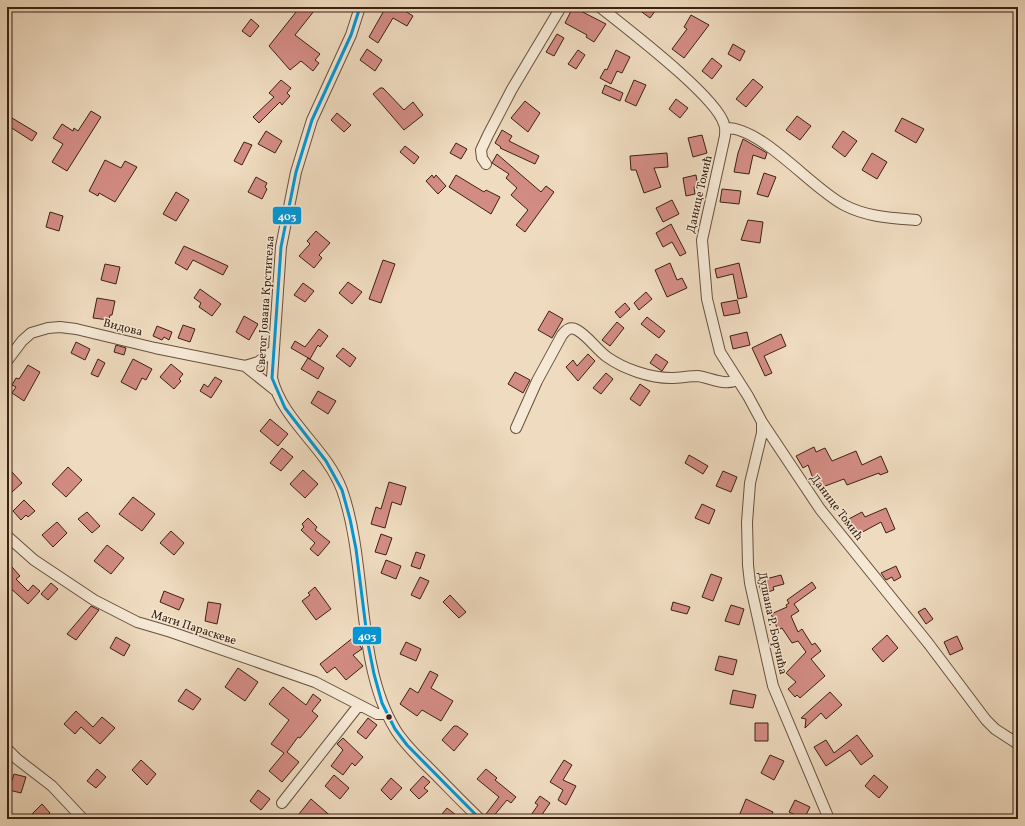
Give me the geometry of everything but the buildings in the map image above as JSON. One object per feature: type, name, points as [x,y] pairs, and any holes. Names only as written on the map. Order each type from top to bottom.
[{"type":"street","name":"Светог Јована Крститеља","points":[[360,7],[351,35],[312,120],[296,172],[283,230],[272,378],[275,390],[286,411],[332,470],[342,490],[354,542],[373,668],[380,697],[387,714],[395,729],[407,744],[480,819]]},
{"type":"street","points":[[486,164],[482,158],[481,150],[488,135],[512,89],[562,7]]},
{"type":"street","points":[[600,7],[658,54],[696,89],[714,107],[725,128],[738,129],[770,148],[809,181],[846,206],[873,216],[916,220]]},
{"type":"street","name":"Данице Томић","points":[[725,128],[723,145],[704,227],[702,255],[707,299],[715,338],[722,357],[752,402],[762,422],[831,523],[928,643],[986,720],[995,729],[1018,744]]},
{"type":"street","name":"Видова","points":[[7,361],[22,341],[31,333],[48,328],[60,327],[76,329],[155,348],[245,366],[275,390]]},
{"type":"street","points":[[516,428],[537,381],[562,335],[570,328],[577,330],[606,356],[618,364],[631,369],[668,378],[694,376],[726,382],[737,380]]},
{"type":"street","points":[[245,366],[258,362],[273,351]]},
{"type":"street","name":"Душана Р. Борчића","points":[[762,422],[762,433],[753,468],[747,522],[750,583],[773,686],[829,819]]},
{"type":"street","points":[[759,448],[767,442],[774,440]]},
{"type":"street","name":"Мати Параскеве","points":[[7,536],[34,560],[94,600],[137,622],[171,632],[315,682],[377,714],[387,714]]},
{"type":"street","points":[[282,803],[359,705]]},
{"type":"street","points":[[9,755],[52,786],[83,819]]},
{"type":"transit line","name":"403","points":[[360,7],[351,35],[312,120],[296,172],[281,247],[272,378],[285,408],[326,461],[342,490],[356,549],[368,644],[382,703],[395,729],[407,745],[480,819]]}]
